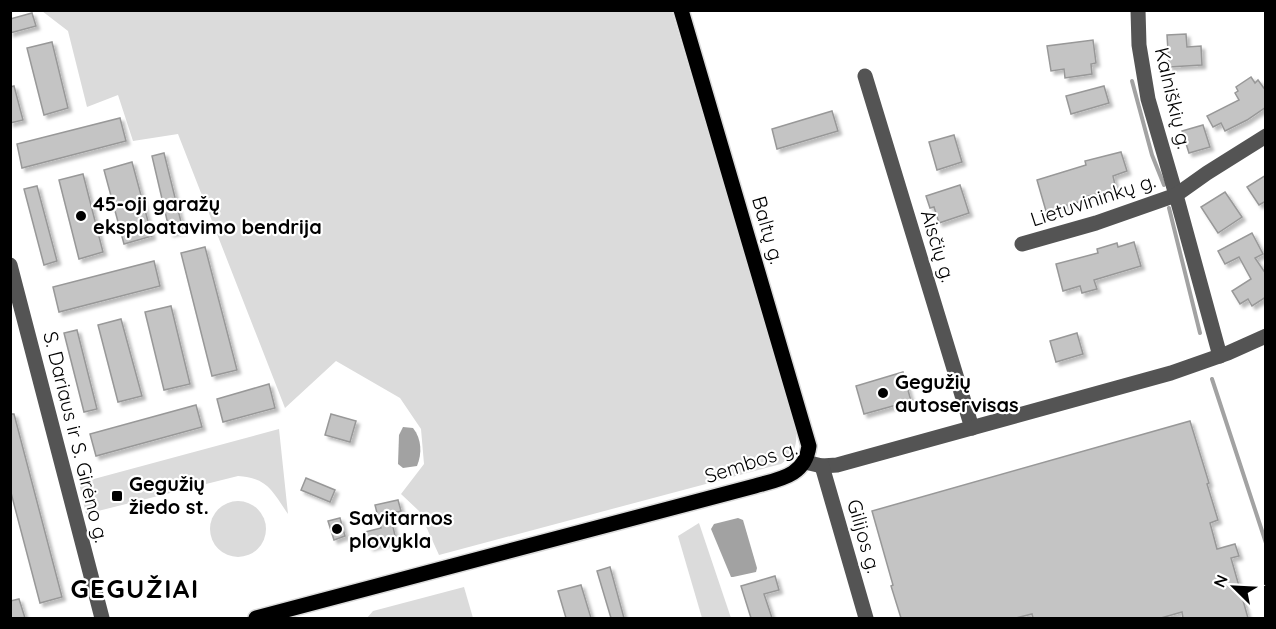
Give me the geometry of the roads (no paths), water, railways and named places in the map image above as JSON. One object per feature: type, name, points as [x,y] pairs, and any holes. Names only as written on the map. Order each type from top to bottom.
[{"type":"main road","name":"Baltų g.","points":[[681,10],[809,446],[805,462]]},
{"type":"main road","name":"Sembos g.","points":[[256,618],[776,480],[796,471],[805,462]]},
{"type":"street","name":"Kalniškių g.","points":[[1138,10],[1139,45],[1148,99],[1220,356]]},
{"type":"street","name":"Aisčių g.","points":[[865,76],[972,428]]},
{"type":"street","name":"Kalniškių g.","points":[[1176,195],[1266,136]]},
{"type":"street","name":"Lietuvininkų g.","points":[[1022,244],[1096,223],[1176,195]]},
{"type":"street","name":"S. Dariaus ir S. Girėno g.","points":[[10,265],[102,618]]},
{"type":"street","name":"Sembos g.","points":[[805,462],[822,466],[837,465],[1171,374],[1266,336]]},
{"type":"street","name":"Gilijos g.","points":[[822,466],[866,618]]},
{"type":"waterway","points":[[1132,81],[1152,155],[1164,185]]},
{"type":"waterway","points":[[1169,208],[1200,333]]},
{"type":"waterway","points":[[1212,379],[1266,543]]},
{"type":"place","name":"45-oji garažų eksploatavimo bendrija","points":[[81,216]]},
{"type":"place","name":"Gegužių autoservisas","points":[[883,393]]},
{"type":"place","name":"Gegužių žiedo st.","points":[[117,496]]},
{"type":"place","name":"Savitarnos plovykla","points":[[337,529]]},
{"type":"district","name":"GEGUŽIAI","points":[[135,589]]}]
